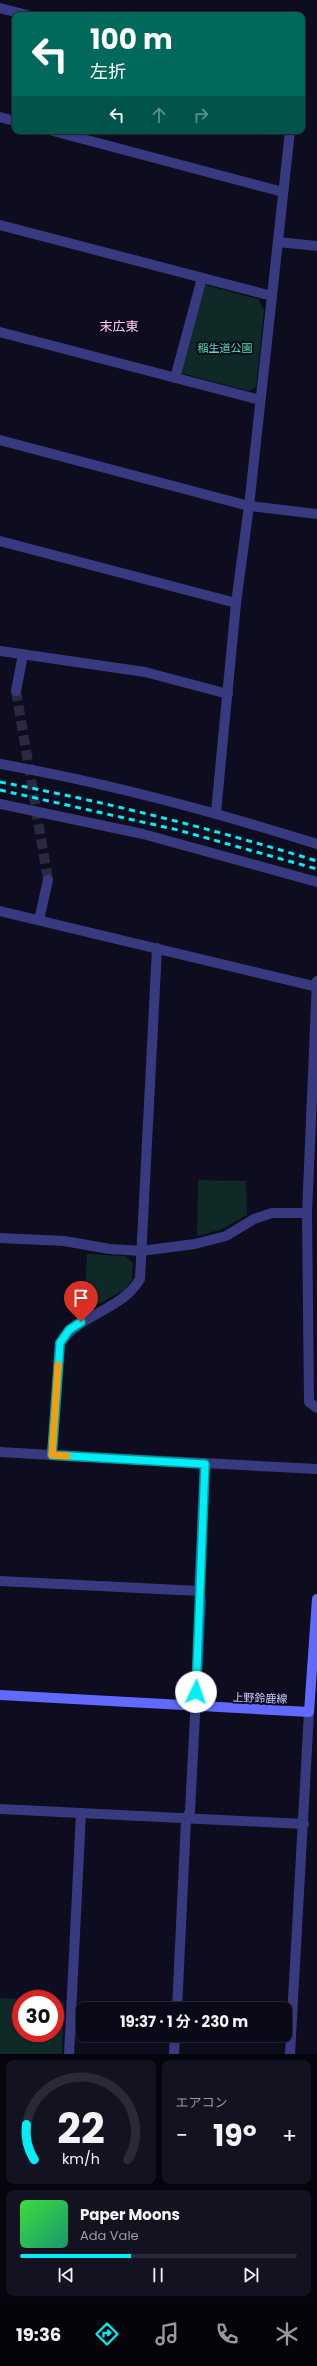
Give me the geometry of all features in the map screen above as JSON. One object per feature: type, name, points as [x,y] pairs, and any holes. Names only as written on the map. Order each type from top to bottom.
[{"type":"main road","points":[[309,1712],[317,1599]]},
{"type":"main road","name":"上野鈴鹿線","points":[[0,1695],[195,1707],[309,1712]]},
{"type":"street","points":[[0,8],[15,12]]},
{"type":"street","points":[[0,117],[12,120]]},
{"type":"street","points":[[64,134],[283,192]]},
{"type":"street","points":[[216,812],[236,603],[249,506],[290,134]]},
{"type":"street","points":[[0,225],[272,296]]},
{"type":"street","points":[[278,242],[317,246]]},
{"type":"street","points":[[175,378],[202,278]]},
{"type":"street","points":[[0,332],[260,400]]},
{"type":"street","points":[[0,440],[249,506],[317,514]]},
{"type":"street","points":[[0,541],[236,603]]},
{"type":"street","points":[[0,651],[145,672],[228,694]]},
{"type":"street","points":[[16,691],[23,654]]},
{"type":"street","points":[[0,764],[138,792],[216,812],[317,844]]},
{"type":"street","points":[[0,804],[143,834],[317,882]]},
{"type":"street","points":[[40,920],[48,880]]},
{"type":"street","points":[[0,911],[317,987]]},
{"type":"street","points":[[52,1455],[60,1343],[69,1330],[133,1291],[140,1279],[140,1251],[157,948]]},
{"type":"street","points":[[317,981],[307,1213],[310,1402],[317,1408]]},
{"type":"street","points":[[0,1238],[64,1242],[110,1249],[140,1251],[195,1244],[226,1236],[254,1219],[272,1213],[307,1213]]},
{"type":"street","points":[[0,1452],[317,1469]]},
{"type":"street","points":[[177,2002],[186,1820],[190,1811],[201,1601],[199,1591],[205,1464]]},
{"type":"street","points":[[0,1581],[199,1591]]},
{"type":"street","points":[[290,2054],[304,1824],[309,1712]]},
{"type":"street","points":[[0,1809],[186,1820],[196,1818],[304,1824]]},
{"type":"street","points":[[69,2054],[81,1813]]},
{"type":"street","points":[[174,2054],[175,2042]]},
{"type":"green space","name":"稲生道公園","points":[[205,285],[258,299],[264,310],[256,387],[248,391],[181,373]]},
{"type":"green space","points":[[198,1180],[246,1181],[247,1215],[220,1230],[197,1236]]},
{"type":"green space","points":[[87,1254],[125,1256],[133,1263],[132,1279],[125,1290],[84,1311]]},
{"type":"green space","points":[[0,1998],[12,1999],[12,2042],[62,2042],[62,2054],[0,2054]]},
{"type":"tunnel","points":[[16,691],[48,880]]},
{"type":"railway","points":[[0,782],[80,798],[160,817],[317,861]]},
{"type":"railway","points":[[0,790],[178,830],[317,869]]},
{"type":"slow traffic","points":[[58,1365],[54,1402],[52,1455],[67,1456]]},
{"type":"district","name":"末広東","points":[[119,326]]},
{"type":"route","points":[[81,1322],[69,1330],[60,1343],[54,1402],[52,1455],[205,1464],[199,1591],[201,1601],[196,1692]]}]
